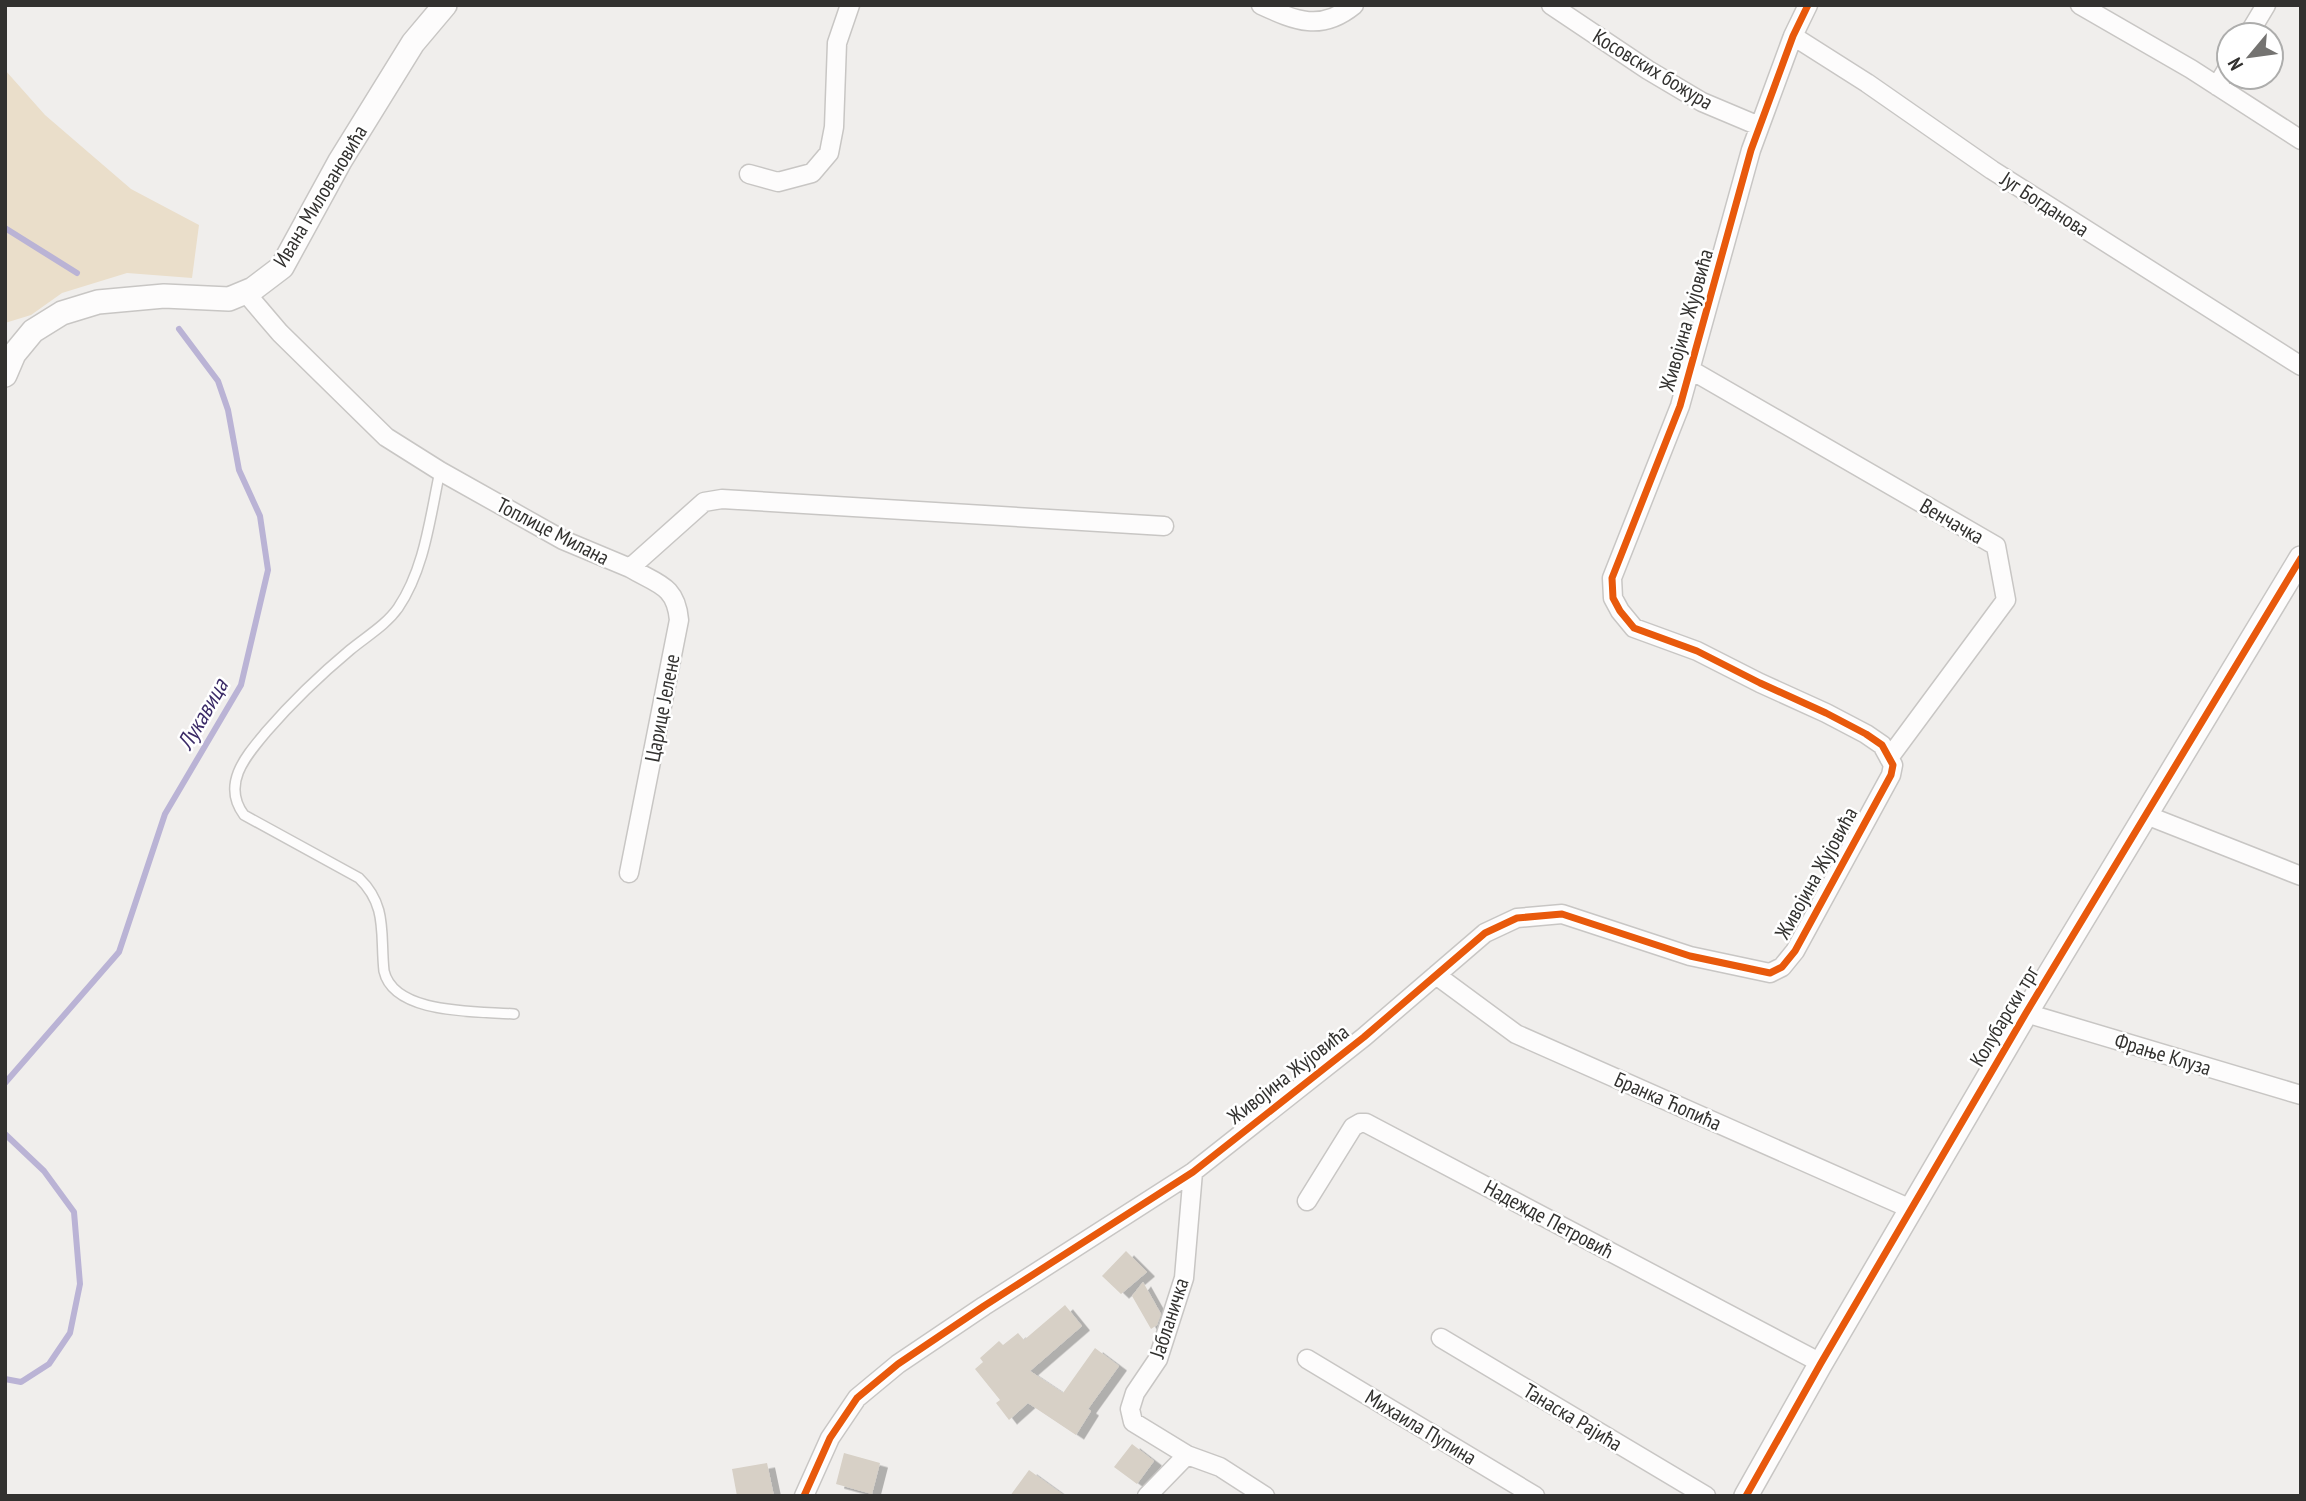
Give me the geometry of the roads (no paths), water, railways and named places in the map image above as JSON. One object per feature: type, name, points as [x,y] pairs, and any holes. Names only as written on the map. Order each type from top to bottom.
[{"type":"street","name":"Ивана Миловановића","points":[[5,374],[14,354],[33,331],[62,313],[98,302],[164,296],[229,299],[253,289],[282,267],[340,161],[405,55],[445,5]]},
{"type":"street","points":[[748,174],[778,182],[812,173],[829,153],[834,127],[837,43],[850,5]]},
{"type":"street","points":[[1261,5],[1294,20],[1316,22],[1343,15],[1354,5]]},
{"type":"street","name":"Косовских божура","points":[[1551,5],[1648,71],[1691,96],[1759,126]]},
{"type":"street","name":"Живојина Жујовића","points":[[804,1496],[830,1438],[857,1398],[898,1364],[1193,1172],[1363,1037],[1485,933],[1517,918],[1562,914],[1689,956],[1770,973],[1782,967],[1795,951],[1891,775],[1893,765],[1882,745],[1826,713],[1697,650],[1634,628],[1613,598],[1612,578],[1681,406],[1759,126],[1793,36],[1808,5]]},
{"type":"street","points":[[2080,5],[2215,85]]},
{"type":"street","points":[[2256,21],[2266,5]]},
{"type":"street","name":"Југ Богданова","points":[[1793,36],[1867,83],[1992,170],[2301,366]]},
{"type":"street","points":[[2225,91],[2301,139]]},
{"type":"street","name":"Топлице Милана","points":[[245,292],[280,333],[386,437],[440,471],[563,540],[630,568],[704,502],[722,499],[1164,526]]},
{"type":"street","name":"Венчачка","points":[[1691,370],[1996,547],[2006,600],[1889,758]]},
{"type":"street","name":"Колубарски трг","points":[[1748,1495],[1821,1363],[2026,1013],[2301,558]]},
{"type":"street","name":"Царице Јелене","points":[[629,873],[679,620],[678,605],[671,592],[630,568]]},
{"type":"street","points":[[2147,815],[2301,876]]},
{"type":"street","name":"Бранка Ћопића","points":[[1436,975],[1516,1034],[1911,1209]]},
{"type":"street","name":"Фрање Клуза","points":[[2026,1013],[2301,1095]]},
{"type":"street","name":"Надежде Петровић","points":[[1307,1201],[1353,1127],[1367,1123],[1821,1363]]},
{"type":"street","name":"Јабланичка","points":[[1193,1172],[1184,1278],[1158,1359],[1135,1393],[1130,1409],[1133,1422],[1187,1455],[1220,1467],[1265,1496]]},
{"type":"street","name":"Танаска Рајића","points":[[1441,1338],[1706,1496]]},
{"type":"street","name":"Михаила Пупина","points":[[1307,1359],[1535,1496]]},
{"type":"street","points":[[1147,1496],[1187,1455]]},
{"type":"lane","points":[[440,471],[421,557],[405,597],[388,621],[295,698],[238,770],[234,794],[244,816],[359,878],[368,887],[382,914],[384,971],[386,979],[395,991],[410,1000],[432,1007],[513,1014]]},
{"type":"waterway","name":"Лукавица","points":[[5,228],[77,273]]},
{"type":"waterway","name":"Лукавица","points":[[5,1083],[119,952],[165,814],[241,685],[268,570],[260,516],[239,470],[228,410],[218,381],[179,329]]},
{"type":"waterway","name":"Лукавица","points":[[5,1134],[44,1171],[74,1212],[80,1284],[70,1333],[49,1364],[21,1382],[5,1379]]}]
